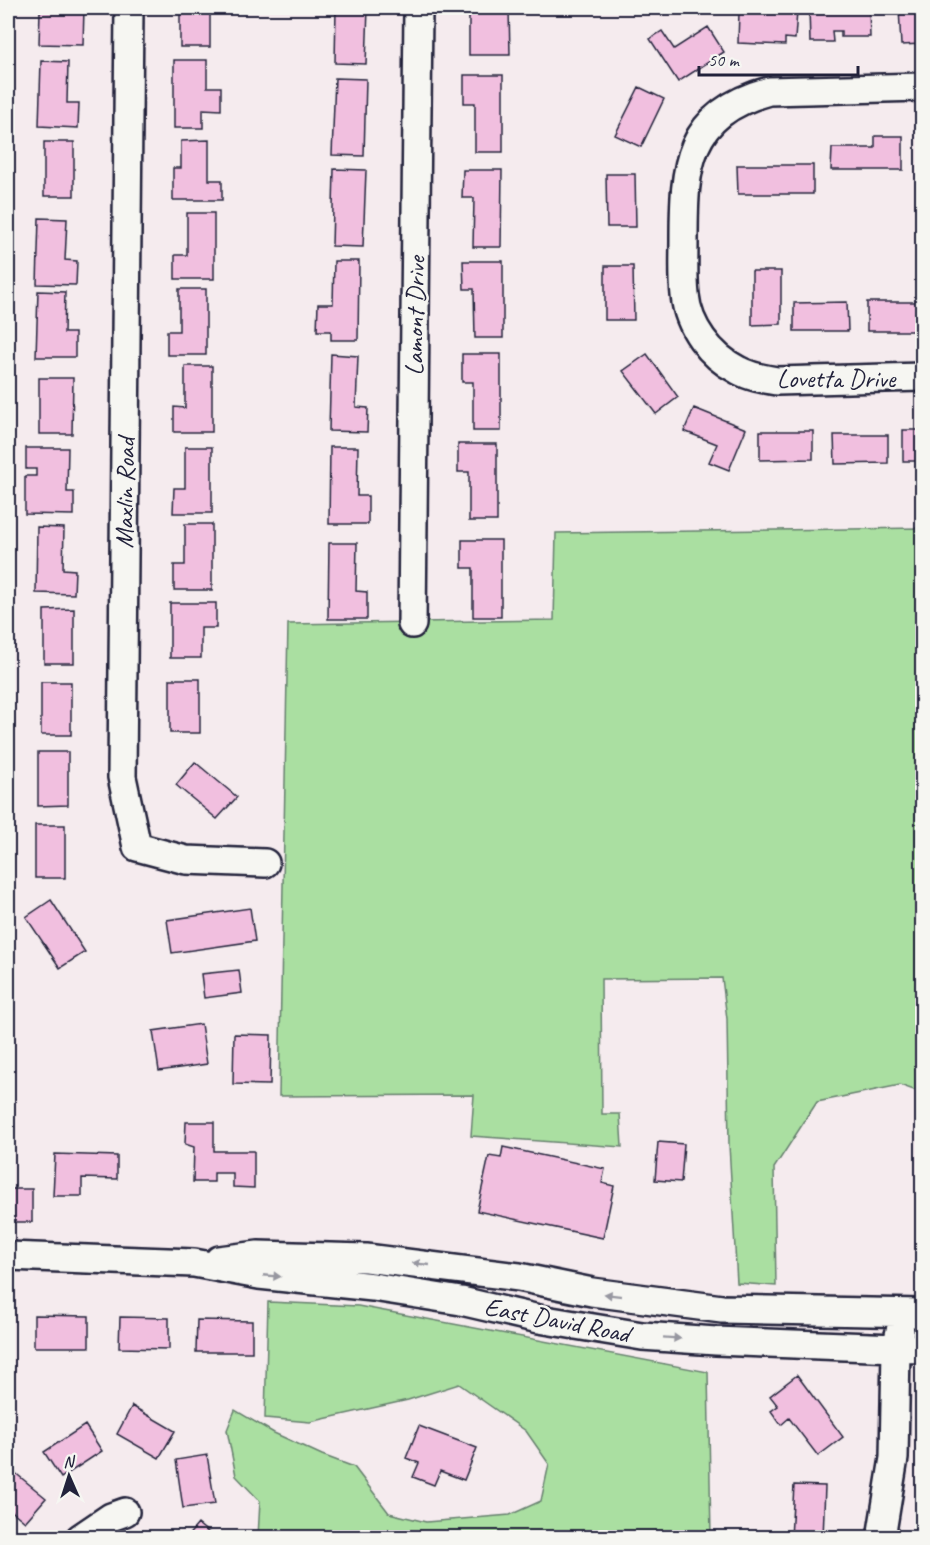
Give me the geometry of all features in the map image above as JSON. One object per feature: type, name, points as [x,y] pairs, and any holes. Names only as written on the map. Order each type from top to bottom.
[{"type":"street","name":"Maxlin Road","points":[[129,8],[123,777],[137,847],[186,860],[265,863]]},
{"type":"street","name":"Lamont Drive","points":[[412,624],[418,8]]},
{"type":"street","name":"Lovetta Drive","points":[[922,87],[769,92],[747,98],[726,109],[708,126],[694,148],[687,168],[684,192],[685,297],[691,319],[702,340],[720,359],[757,378],[777,381],[922,377]]},
{"type":"street","name":"East David Road","points":[[194,1263],[258,1255],[366,1258],[519,1277],[592,1292],[722,1309],[913,1313]]},
{"type":"street","name":"East David Road","points":[[8,1256],[194,1263],[259,1275],[373,1287],[460,1301],[539,1319],[642,1336],[922,1349]]},
{"type":"street","points":[[753,1309],[791,1322],[856,1324],[879,1334],[896,1349]]},
{"type":"street","points":[[881,1538],[894,1458],[896,1349],[913,1313]]},
{"type":"street","points":[[80,1538],[111,1517],[125,1512]]},
{"type":"green space","points":[[922,528],[922,1093],[900,1085],[817,1102],[774,1168],[776,1286],[737,1283],[729,1145],[727,1019],[722,978],[601,979],[602,1114],[620,1114],[622,1147],[471,1136],[474,1095],[279,1096],[288,624],[554,620],[556,533]]},
{"type":"green space","points":[[268,1302],[358,1306],[708,1372],[711,1537],[472,1537],[472,1535],[461,1538],[258,1537],[260,1501],[236,1476],[227,1430],[235,1410],[274,1433],[354,1467],[389,1513],[426,1522],[510,1515],[541,1501],[549,1464],[526,1431],[459,1384],[408,1400],[310,1422],[265,1418]]},
{"type":"building","points":[[52,8],[84,8],[83,45],[39,44],[40,11],[52,12]]},
{"type":"building","points":[[180,8],[210,8],[210,47],[180,47]]},
{"type":"building","points":[[336,8],[368,8],[366,64],[335,63]]},
{"type":"building","points":[[469,8],[509,9],[510,55],[469,55]]},
{"type":"building","points":[[756,8],[797,11],[795,39],[785,38],[785,45],[738,43],[739,12],[756,12]]},
{"type":"building","points":[[809,8],[869,8],[870,37],[841,37],[841,31],[832,31],[833,42],[810,42]]},
{"type":"building","points":[[899,8],[922,8],[922,44],[901,45]]},
{"type":"building","points":[[708,27],[724,52],[678,82],[650,39],[662,31],[674,49]]},
{"type":"building","points":[[174,60],[207,60],[207,87],[221,87],[221,110],[203,109],[203,128],[174,128]]},
{"type":"building","points":[[41,61],[68,62],[67,103],[79,103],[78,128],[39,126]]},
{"type":"building","points":[[464,75],[503,75],[503,152],[475,152],[475,103],[464,103]]},
{"type":"building","points":[[335,78],[366,79],[364,156],[332,155]]},
{"type":"building","points":[[639,87],[664,99],[641,147],[615,135]]},
{"type":"building","points":[[875,136],[903,136],[903,170],[831,170],[832,148],[875,148]]},
{"type":"building","points":[[209,140],[209,180],[222,180],[222,200],[173,200],[173,168],[181,168],[181,141]]},
{"type":"building","points":[[44,142],[74,142],[74,196],[44,196]]},
{"type":"building","points":[[737,165],[813,165],[813,194],[738,194]]},
{"type":"building","points":[[334,169],[366,170],[363,247],[332,246]]},
{"type":"building","points":[[463,170],[502,170],[501,247],[473,247],[474,198],[462,198]]},
{"type":"building","points":[[606,174],[635,174],[636,227],[607,227]]},
{"type":"building","points":[[187,213],[214,213],[214,279],[175,279],[175,255],[187,255]]},
{"type":"building","points":[[39,218],[67,219],[65,260],[77,261],[76,285],[37,284]]},
{"type":"building","points":[[334,261],[359,261],[358,340],[331,340],[331,331],[317,331],[318,304],[333,304]]},
{"type":"building","points":[[463,261],[503,261],[503,338],[475,338],[474,289],[464,289]]},
{"type":"building","points":[[605,266],[633,266],[634,320],[605,320]]},
{"type":"building","points":[[752,271],[781,271],[781,324],[752,325]]},
{"type":"building","points":[[179,289],[206,289],[206,355],[167,355],[167,331],[179,331]]},
{"type":"building","points":[[38,291],[65,292],[64,333],[75,333],[75,357],[36,357]]},
{"type":"building","points":[[847,302],[848,331],[794,331],[794,303]]},
{"type":"building","points":[[867,302],[920,302],[921,331],[867,331]]},
{"type":"building","points":[[331,354],[358,356],[356,407],[368,408],[367,432],[329,431]]},
{"type":"building","points":[[462,354],[501,354],[501,431],[473,431],[473,382],[462,382]]},
{"type":"building","points":[[647,354],[678,397],[656,414],[623,371]]},
{"type":"building","points":[[185,366],[212,366],[212,432],[174,432],[174,407],[185,408]]},
{"type":"building","points":[[39,378],[73,378],[72,434],[39,434]]},
{"type":"building","points":[[694,408],[746,429],[729,470],[709,462],[717,444],[684,431]]},
{"type":"building","points":[[903,430],[922,430],[922,461],[903,461]]},
{"type":"building","points":[[760,431],[813,431],[813,459],[760,460]]},
{"type":"building","points":[[834,435],[888,435],[888,463],[835,464]]},
{"type":"building","points":[[458,444],[497,444],[497,521],[469,521],[469,472],[458,472]]},
{"type":"building","points":[[185,447],[212,447],[212,513],[173,513],[174,488],[185,488]]},
{"type":"building","points":[[330,447],[358,447],[357,496],[368,496],[368,524],[329,524]]},
{"type":"building","points":[[26,448],[68,448],[67,492],[74,492],[74,515],[25,514],[25,476],[36,476],[36,469],[26,469]]},
{"type":"building","points":[[185,524],[212,524],[212,590],[174,590],[174,565],[185,565]]},
{"type":"building","points":[[37,527],[64,528],[63,569],[75,570],[74,594],[36,593]]},
{"type":"building","points":[[462,540],[501,540],[501,617],[473,617],[473,568],[462,568]]},
{"type":"building","points":[[329,543],[357,543],[356,591],[367,592],[367,619],[328,619]]},
{"type":"building","points":[[170,603],[216,603],[216,628],[201,628],[201,658],[170,658]]},
{"type":"building","points":[[74,609],[74,663],[44,663],[44,610]]},
{"type":"building","points":[[170,679],[200,679],[200,733],[170,733]]},
{"type":"building","points":[[41,682],[71,682],[71,735],[41,735]]},
{"type":"building","points":[[38,752],[68,752],[68,805],[38,806]]},
{"type":"building","points":[[195,762],[237,797],[217,819],[176,785]]},
{"type":"building","points":[[35,825],[65,825],[65,878],[35,878]]},
{"type":"building","points":[[51,900],[85,952],[60,968],[26,917]]},
{"type":"building","points":[[250,908],[255,941],[172,953],[167,920]]},
{"type":"building","points":[[239,970],[242,993],[204,998],[201,974]]},
{"type":"building","points":[[201,1024],[207,1064],[159,1071],[153,1031]]},
{"type":"building","points":[[234,1034],[271,1035],[270,1085],[233,1084]]},
{"type":"building","points":[[186,1122],[214,1122],[214,1151],[254,1151],[254,1188],[233,1187],[233,1173],[214,1173],[214,1182],[193,1182],[194,1147],[185,1144]]},
{"type":"building","points":[[658,1142],[684,1144],[681,1182],[655,1180]]},
{"type":"building","points":[[503,1147],[605,1169],[602,1183],[614,1186],[603,1238],[477,1211],[489,1156],[501,1158]]},
{"type":"building","points":[[55,1154],[117,1156],[117,1179],[82,1178],[82,1196],[53,1196]]},
{"type":"building","points":[[8,1189],[32,1189],[32,1222],[8,1222]]},
{"type":"building","points":[[919,1211],[922,1211],[922,1241],[918,1240]]},
{"type":"building","points":[[34,1315],[89,1316],[89,1347],[34,1347]]},
{"type":"building","points":[[120,1317],[169,1318],[169,1349],[119,1348]]},
{"type":"building","points":[[197,1320],[252,1321],[252,1352],[196,1352]]},
{"type":"building","points":[[797,1375],[843,1437],[818,1456],[789,1418],[781,1425],[771,1411],[778,1406],[770,1396]]},
{"type":"building","points":[[132,1406],[175,1431],[159,1458],[117,1434]]},
{"type":"building","points":[[85,1425],[102,1451],[61,1478],[44,1452]]},
{"type":"building","points":[[419,1426],[477,1448],[464,1480],[440,1471],[434,1485],[413,1477],[419,1463],[406,1458]]},
{"type":"building","points":[[207,1455],[215,1504],[183,1508],[176,1460]]},
{"type":"building","points":[[8,1467],[46,1498],[25,1522],[8,1508]]},
{"type":"building","points":[[794,1485],[825,1486],[823,1538],[791,1538]]},
{"type":"building","points":[[198,1524],[215,1538],[186,1538]]}]
